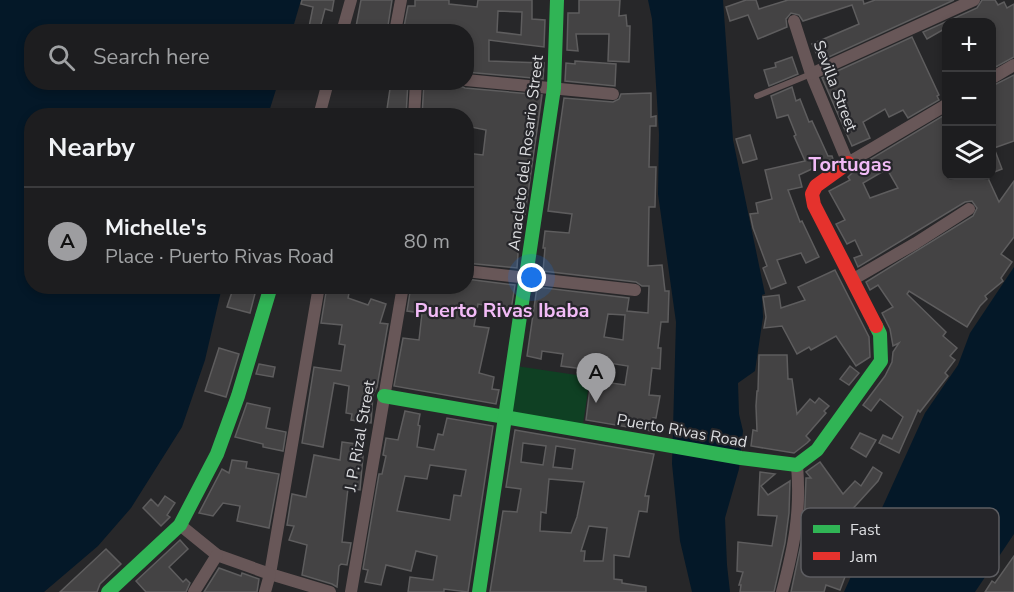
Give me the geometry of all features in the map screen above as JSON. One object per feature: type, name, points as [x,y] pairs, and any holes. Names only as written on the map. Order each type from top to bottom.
[{"type":"street","points":[[344,24],[351,0]]},
{"type":"street","points":[[396,24],[401,0]]},
{"type":"street","name":"Anacleto del Rosario Street","points":[[479,592],[554,88],[557,0]]},
{"type":"street","points":[[811,74],[974,0]]},
{"type":"street","name":"Sevilla Street","points":[[794,21],[811,74],[848,164]]},
{"type":"street","points":[[996,76],[1014,65]]},
{"type":"street","points":[[474,81],[613,94]]},
{"type":"street","points":[[321,108],[326,90]]},
{"type":"street","points":[[414,108],[416,90]]},
{"type":"street","points":[[782,592],[798,521],[797,465],[817,450],[882,361],[880,334],[814,205],[812,194],[816,186],[848,164],[942,107]]},
{"type":"street","points":[[852,280],[969,209]]},
{"type":"street","points":[[474,272],[635,290]]},
{"type":"street","points":[[108,592],[180,525],[217,454],[238,396],[269,294]]},
{"type":"street","points":[[265,592],[318,294]]},
{"type":"street","name":"J. P. Rizal Street","points":[[351,592],[403,294]]},
{"type":"street","name":"Puerto Rivas Road","points":[[384,396],[741,458],[797,465]]},
{"type":"street","points":[[180,525],[217,555],[330,592]]},
{"type":"street","points":[[194,592],[217,555]]},
{"type":"lane","points":[[757,96],[811,74]]},
{"type":"green space","points":[[516,366],[590,377],[583,424],[508,413]]},
{"type":"water","points":[[0,0],[301,0],[294,24],[24,24],[24,90],[276,90],[270,108],[24,108],[24,294],[220,294],[205,360],[182,427],[131,508],[98,546],[44,592],[0,592]]},
{"type":"water","points":[[648,0],[723,0],[733,140],[765,294],[762,295],[763,317],[755,371],[738,383],[739,414],[743,431],[739,469],[725,518],[730,592],[692,592],[680,541],[672,464],[676,322],[658,194],[659,134],[652,19]]},
{"type":"water","points":[[1014,267],[1014,534],[999,556],[999,508],[882,508],[925,413],[958,365],[970,333]]},
{"type":"water","points":[[851,577],[985,577],[975,592],[844,592]]},
{"type":"building","points":[[302,0],[334,0],[332,11],[325,9],[321,24],[310,24],[313,7],[301,4]]},
{"type":"building","points":[[361,0],[392,0],[388,24],[356,24]]},
{"type":"building","points":[[415,0],[449,0],[449,4],[477,7],[478,0],[532,0],[532,19],[545,20],[544,47],[489,40],[489,61],[544,63],[543,79],[474,73],[474,24],[405,24],[408,6],[415,6]],"holes":[[[498,11],[522,12],[521,35],[497,32]]]},
{"type":"building","points":[[579,0],[620,0],[619,16],[626,15],[627,26],[630,26],[629,62],[608,61],[609,34],[576,34],[578,51],[567,50],[568,13],[579,13]]},
{"type":"building","points":[[746,0],[756,0],[759,9],[788,0],[863,0],[864,4],[875,0],[954,0],[820,61],[812,44],[859,24],[852,5],[803,21],[799,15],[791,13],[786,19],[787,27],[758,39],[748,15],[730,21],[726,7]]},
{"type":"building","points":[[982,0],[995,0],[998,5],[1004,2],[1007,8],[1014,4],[1014,57],[996,67],[996,18],[954,18],[977,8]]},
{"type":"building","points":[[942,24],[942,30],[927,39],[923,32]]},
{"type":"building","points":[[912,37],[939,95],[937,96],[939,100],[908,118],[903,110],[889,117],[885,109],[863,122],[870,138],[852,146],[822,78]]},
{"type":"building","points":[[792,57],[798,74],[769,86],[764,70],[776,67],[775,63]]},
{"type":"building","points":[[575,61],[616,64],[615,86],[565,81],[566,63],[575,64]]},
{"type":"building","points":[[1014,75],[1014,141],[996,147],[996,126],[996,84]]},
{"type":"building","points":[[792,87],[796,101],[800,99],[809,122],[812,121],[828,156],[832,156],[833,159],[799,175],[802,187],[788,190],[800,222],[802,221],[819,257],[806,263],[801,253],[777,260],[786,283],[771,289],[763,268],[767,266],[750,214],[758,213],[756,203],[772,199],[765,170],[805,161],[788,115],[777,118],[771,96]]},
{"type":"building","points":[[474,89],[542,95],[525,214],[523,213],[520,225],[517,268],[474,264],[474,154],[483,155],[486,130],[474,128],[474,108],[422,108],[424,90]]},
{"type":"building","points":[[390,90],[408,90],[406,108],[387,108]]},
{"type":"building","points":[[651,93],[651,117],[656,116],[656,126],[650,126],[649,167],[656,167],[655,207],[649,207],[648,266],[662,265],[665,291],[669,291],[668,322],[661,322],[658,348],[661,348],[660,369],[652,368],[649,395],[660,396],[651,431],[586,420],[591,380],[625,385],[628,366],[584,359],[583,369],[561,366],[563,354],[542,351],[541,359],[527,356],[537,287],[629,298],[627,311],[648,313],[649,286],[642,286],[636,282],[543,271],[545,231],[569,233],[572,214],[548,211],[564,98],[613,102],[619,99],[621,94]],"holes":[[[608,314],[625,315],[623,340],[604,337]]]},
{"type":"building","points":[[942,116],[942,180],[989,180],[999,202],[1014,181],[1014,237],[1001,254],[1012,262],[1001,278],[1003,281],[985,296],[987,299],[967,327],[909,291],[907,294],[946,332],[943,336],[957,348],[950,356],[955,360],[945,373],[948,376],[920,412],[918,410],[899,453],[879,443],[883,435],[892,439],[903,417],[880,399],[871,411],[863,405],[885,376],[892,362],[893,352],[899,343],[893,346],[890,329],[882,313],[893,307],[878,285],[870,290],[866,282],[973,216],[977,208],[972,201],[965,202],[858,267],[854,258],[862,255],[855,240],[847,244],[836,224],[845,220],[829,191],[850,180],[848,177],[859,166]],"holes":[[[887,169],[898,188],[870,198],[863,183]]]},
{"type":"building","points":[[750,135],[757,159],[743,163],[736,139]]},
{"type":"building","points":[[996,153],[1002,169],[996,171]]},
{"type":"building","points":[[835,270],[869,337],[870,357],[856,366],[836,336],[811,350],[809,347],[797,354],[782,326],[764,328],[766,317],[763,297],[779,295],[781,308],[805,300],[798,287]]},
{"type":"building","points":[[474,280],[515,285],[511,310],[478,304],[474,326],[489,328],[479,373],[494,377],[492,389],[499,390],[496,404],[394,386],[403,338],[419,340],[422,313],[407,311],[410,294],[474,294]]},
{"type":"building","points":[[231,294],[255,294],[250,313],[227,307]]},
{"type":"building","points":[[326,294],[349,294],[348,298],[368,305],[371,299],[386,304],[380,323],[388,324],[377,387],[373,395],[371,423],[351,420],[352,414],[346,413],[349,386],[334,383],[323,447],[302,443],[314,367],[341,371],[345,345],[339,344],[342,325],[321,323]]},
{"type":"building","points":[[219,348],[239,354],[226,397],[205,391]]},
{"type":"building","points":[[759,355],[787,355],[788,379],[792,379],[797,414],[810,399],[815,403],[819,398],[829,406],[824,411],[826,413],[806,436],[810,440],[794,453],[751,446],[753,430],[757,431]]},
{"type":"building","points":[[259,364],[275,367],[273,377],[256,374]]},
{"type":"building","points":[[850,366],[859,373],[849,385],[840,379]]},
{"type":"building","points":[[247,403],[270,408],[266,428],[286,432],[283,451],[235,437]]},
{"type":"building","points":[[405,411],[420,414],[417,447],[434,450],[438,434],[443,435],[447,418],[493,426],[468,592],[444,589],[444,592],[408,592],[410,577],[433,580],[437,556],[416,551],[411,571],[386,565],[381,585],[365,582],[368,570],[363,569],[379,474],[382,474],[386,456],[383,455],[386,438],[398,440]],"holes":[[[430,465],[466,470],[461,496],[454,495],[450,520],[397,511],[405,476],[427,479]]]},
{"type":"building","points":[[515,430],[654,454],[645,496],[649,496],[647,512],[639,511],[629,557],[614,555],[614,579],[622,580],[622,583],[646,587],[646,592],[490,592],[503,511],[517,512],[521,489],[506,487]],"holes":[[[523,443],[546,446],[543,465],[521,462]],[[556,446],[575,449],[572,469],[553,467]],[[549,479],[584,482],[577,517],[571,533],[540,531],[541,512],[546,513]],[[589,526],[607,528],[603,561],[584,561],[585,551],[581,551]]]},
{"type":"building","points":[[860,433],[876,440],[866,457],[851,448]]},
{"type":"building","points":[[342,442],[364,445],[360,490],[348,488],[342,542],[351,543],[347,565],[339,566],[337,587],[302,575],[307,545],[289,540],[294,526],[287,525],[292,494],[306,497],[314,455],[340,460]]},
{"type":"building","points":[[232,460],[247,462],[246,468],[279,474],[269,528],[237,521],[240,506],[223,503],[213,516],[199,513],[222,469],[229,473]]},
{"type":"building","points":[[820,462],[843,494],[855,481],[861,486],[873,467],[882,473],[878,481],[853,508],[805,508],[806,478],[811,478],[806,472]]},
{"type":"building","points":[[760,472],[775,474],[761,486],[768,495],[790,481],[785,543],[774,592],[740,592],[741,585],[739,585],[743,572],[737,571],[738,542],[772,546],[777,516],[758,515]]},
{"type":"building","points":[[165,496],[175,503],[167,515],[170,517],[161,526],[143,508],[151,499],[158,506]]},
{"type":"building","points":[[180,540],[188,549],[169,567],[183,582],[186,579],[190,583],[186,592],[146,592],[136,581]]},
{"type":"building","points":[[801,544],[801,577],[845,577],[840,590],[826,585],[824,592],[791,592]]},
{"type":"building","points":[[106,549],[121,564],[100,584],[97,592],[60,592]]},
{"type":"building","points":[[1014,556],[1014,592],[985,592],[992,581],[995,583]]},
{"type":"building","points":[[219,568],[241,576],[242,573],[259,579],[257,592],[204,592]]},
{"type":"traffic: fast","points":[[479,592],[554,88],[557,0]]},
{"type":"traffic: fast","points":[[108,592],[180,525],[217,454],[238,396],[269,294]]},
{"type":"traffic: fast","points":[[384,396],[741,458],[797,465],[817,450],[881,361],[880,334],[876,326]]},
{"type":"traffic: jam","points":[[848,163],[816,186],[812,194],[814,205],[876,326]]},
{"type":"place","name":"Michelle's","points":[[596,403]]},
{"type":"district","name":"Tortugas","points":[[850,164]]},
{"type":"district","name":"Puerto Rivas Ibaba","points":[[502,310]]}]
